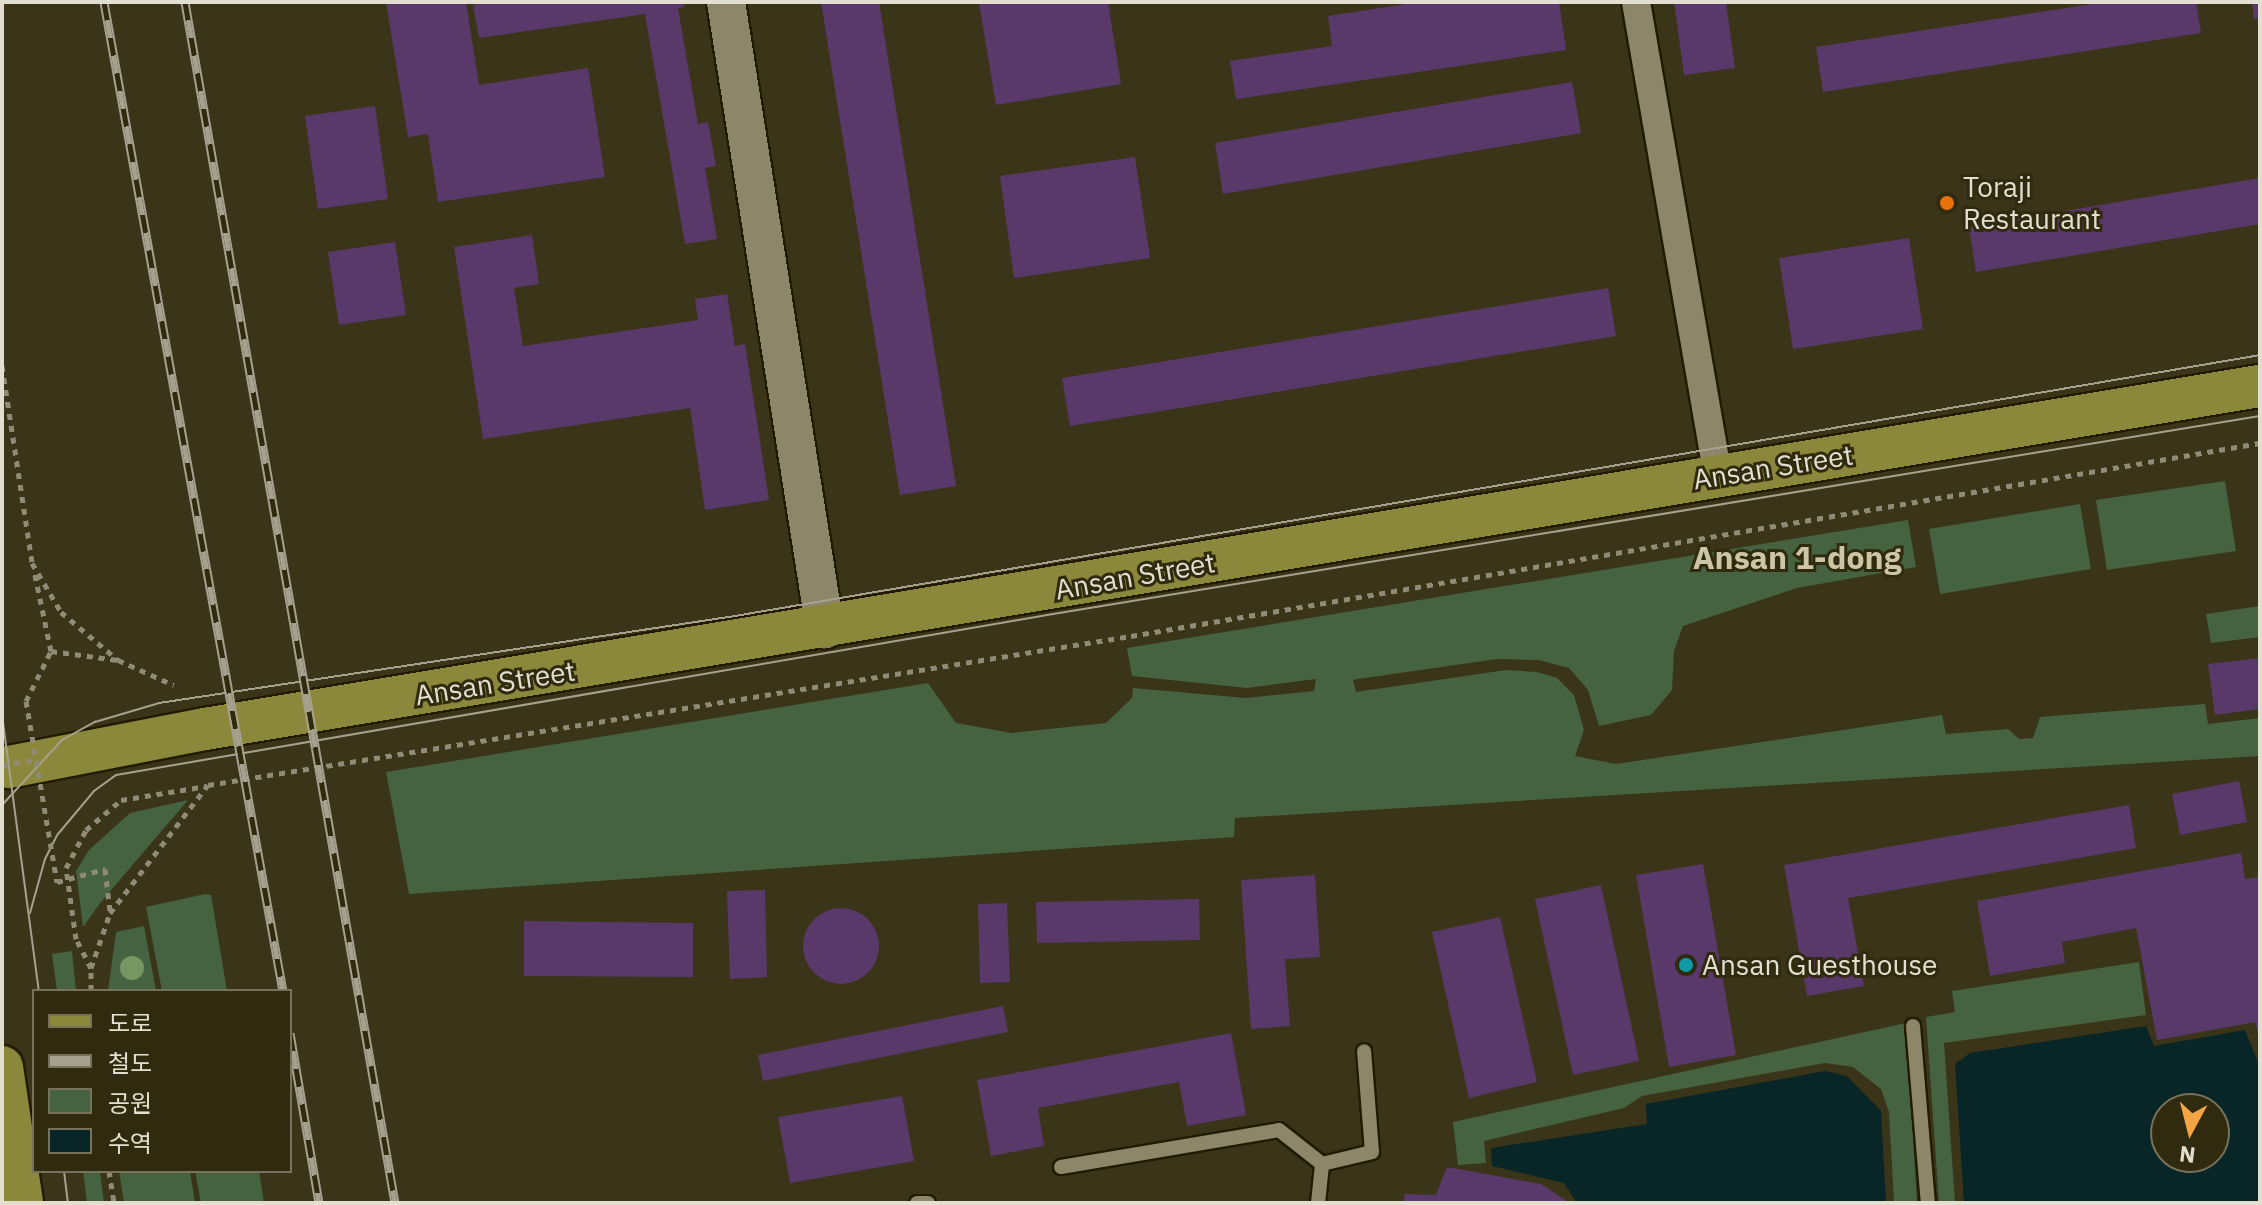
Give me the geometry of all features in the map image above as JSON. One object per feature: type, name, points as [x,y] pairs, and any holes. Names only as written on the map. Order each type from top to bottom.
[{"type":"main road","name":"Ansan Street","points":[[12,765],[205,729],[825,629],[2260,386]]},
{"type":"main road","points":[[2,1067],[22,1203]]},
{"type":"street","points":[[726,2],[825,629]]},
{"type":"street","points":[[1636,2],[1718,476]]},
{"type":"lane","points":[[1913,1026],[1928,1203]]},
{"type":"lane","points":[[1322,1164],[1372,1152],[1364,1051]]},
{"type":"lane","points":[[1061,1167],[1279,1130],[1322,1164]]},
{"type":"lane","points":[[1318,1203],[1322,1164]]},
{"type":"lane","points":[[917,1203],[928,1203]]},
{"type":"path","points":[[2,366],[32,563],[51,651],[26,701],[12,765],[57,882],[105,869],[110,913]]},
{"type":"path","points":[[91,968],[76,939],[66,868],[86,830],[121,800],[1131,636],[2260,443]]},
{"type":"path","points":[[32,563],[61,612],[118,660],[174,685]]},
{"type":"path","points":[[51,651],[118,660]]},
{"type":"path","points":[[91,989],[91,968],[110,913],[208,785]]},
{"type":"path","points":[[109,1173],[114,1203]]},
{"type":"green space","points":[[2225,481],[2236,551],[2107,570],[2096,500]]},
{"type":"green space","points":[[2080,504],[2091,569],[1940,594],[1929,529]]},
{"type":"green space","points":[[1908,520],[1916,567],[1797,588],[1683,626],[1674,651],[1672,690],[1651,715],[1599,726],[1588,690],[1569,668],[1539,660],[1497,659],[1358,679],[1353,680],[1356,692],[1506,670],[1537,672],[1557,678],[1574,695],[1584,730],[1575,756],[1616,764],[1942,715],[1946,734],[2008,729],[2019,739],[2033,738],[2040,717],[2205,704],[2208,724],[2260,718],[2260,756],[1235,818],[1234,837],[409,894],[386,772],[928,683],[956,723],[1012,733],[1106,723],[1132,698],[1133,688],[1246,698],[1314,691],[1316,679],[1247,688],[1132,676],[1127,648]]},
{"type":"green space","points":[[2260,606],[2260,637],[2211,643],[2206,614]]},
{"type":"green space","points":[[188,800],[83,927],[76,871],[89,850],[130,813]]},
{"type":"green space","points":[[211,895],[227,989],[162,989],[146,907]]},
{"type":"green space","points":[[144,926],[156,989],[108,989],[116,932]]},
{"type":"green space","points":[[72,951],[76,989],[57,989],[52,954]]},
{"type":"green space","points":[[2139,962],[2146,1015],[1944,1043],[1955,1203],[1939,1203],[1926,1017],[1955,1012],[1952,991]]},
{"type":"green space","points":[[1906,1023],[1917,1203],[1894,1203],[1889,1112],[1881,1089],[1853,1067],[1825,1063],[1642,1096],[1624,1108],[1484,1141],[1486,1163],[1458,1165],[1453,1122]]},
{"type":"green space","points":[[83,1173],[100,1173],[104,1203],[87,1203]]},
{"type":"green space","points":[[119,1173],[190,1173],[195,1203],[124,1203]]},
{"type":"green space","points":[[195,1173],[259,1173],[264,1203],[201,1203]]},
{"type":"water","points":[[2146,1026],[2154,1046],[2245,1030],[2260,1067],[2260,1203],[1964,1203],[1955,1064],[1970,1053]]},
{"type":"water","points":[[1825,1071],[1847,1076],[1881,1111],[1886,1203],[1577,1203],[1564,1183],[1492,1166],[1491,1148],[1647,1124],[1646,1104]]},
{"type":"building","points":[[386,2],[466,2],[479,85],[588,68],[605,177],[438,202],[428,134],[408,137]]},
{"type":"building","points":[[493,2],[683,2],[684,7],[678,8],[698,124],[708,122],[716,166],[705,168],[717,239],[685,244],[645,14],[479,38],[473,5]]},
{"type":"building","points":[[821,2],[879,2],[956,486],[900,495]]},
{"type":"building","points":[[1108,2],[1121,84],[996,105],[979,3]]},
{"type":"building","points":[[1419,2],[1559,2],[1566,50],[1236,99],[1230,61],[1332,46],[1328,16]]},
{"type":"building","points":[[1674,2],[1726,2],[1735,68],[1684,75]]},
{"type":"building","points":[[2105,2],[2196,2],[2201,33],[1823,92],[1816,47]]},
{"type":"building","points":[[2252,2],[2260,2],[2260,18],[2254,19]]},
{"type":"building","points":[[1572,82],[1581,133],[1223,194],[1215,143]]},
{"type":"building","points":[[375,106],[388,199],[318,209],[305,116]]},
{"type":"building","points":[[1135,157],[1150,258],[1014,278],[1000,176]]},
{"type":"building","points":[[2260,178],[2260,224],[1976,272],[1969,227]]},
{"type":"building","points":[[532,235],[539,284],[514,288],[523,346],[698,320],[695,299],[727,294],[735,346],[745,344],[769,500],[705,510],[690,408],[483,439],[454,247]]},
{"type":"building","points":[[1909,238],[1923,329],[1793,349],[1779,258]]},
{"type":"building","points":[[395,242],[406,315],[339,325],[328,252]]},
{"type":"building","points":[[1608,288],[1616,336],[1070,426],[1062,378]]},
{"type":"building","points":[[2260,658],[2260,709],[2215,715],[2208,664]]},
{"type":"building","points":[[2239,781],[2247,822],[2180,835],[2172,794]]},
{"type":"building","points":[[2129,805],[2136,848],[1848,898],[1864,986],[1807,996],[1784,865]]},
{"type":"building","points":[[2241,853],[2245,879],[2260,877],[2260,1042],[2255,1022],[2157,1040],[2136,928],[2062,942],[2065,963],[1990,976],[1977,901]]},
{"type":"building","name":"Ansan Guesthouse","points":[[1703,864],[1736,1055],[1669,1067],[1636,875]]},
{"type":"building","points":[[1315,875],[1320,957],[1285,959],[1290,1026],[1251,1029],[1241,880]]},
{"type":"building","name":"Ansan Guesthouse","points":[[1601,885],[1639,1061],[1573,1075],[1535,899]]},
{"type":"building","points":[[765,890],[767,977],[730,979],[727,891]]},
{"type":"building","points":[[1199,899],[1200,940],[1037,943],[1036,902]]},
{"type":"building","points":[[1007,903],[1010,982],[980,983],[978,904]]},
{"type":"building","points":[[841,908],[855,911],[868,919],[876,932],[879,946],[876,960],[868,973],[855,981],[841,984],[827,981],[814,973],[806,960],[803,946],[806,932],[814,919],[827,911]]},
{"type":"building","points":[[1500,917],[1537,1082],[1469,1098],[1432,932]]},
{"type":"building","points":[[524,921],[693,923],[693,977],[524,976]]},
{"type":"building","points":[[1003,1006],[1008,1032],[763,1081],[758,1055]]},
{"type":"building","points":[[1231,1033],[1246,1115],[1187,1126],[1179,1082],[1038,1108],[1044,1146],[991,1156],[977,1080]]},
{"type":"building","points":[[902,1096],[914,1161],[790,1183],[778,1117]]},
{"type":"building","points":[[1447,1167],[1541,1184],[1570,1203],[1403,1203],[1405,1194],[1436,1195]]},
{"type":"tram line","points":[[2,805],[62,740],[95,722],[159,703],[735,616],[2260,355]]},
{"type":"tram line","points":[[30,913],[45,859],[58,834],[94,791],[116,775],[1047,615],[2260,416]]},
{"type":"tram line","points":[[2,715],[39,989]]},
{"type":"tram line","points":[[64,1173],[68,1203]]},
{"type":"railway","points":[[104,2],[283,989]]},
{"type":"railway","points":[[185,2],[395,1203]]},
{"type":"railway","points":[[292,1045],[319,1203]]},
{"type":"place","name":"Toraji Restaurant","points":[[1947,203]]},
{"type":"place","name":"Ansan Guesthouse","points":[[1686,965]]},
{"type":"district","name":"Ansan 1-dong","points":[[1797,557]]}]
